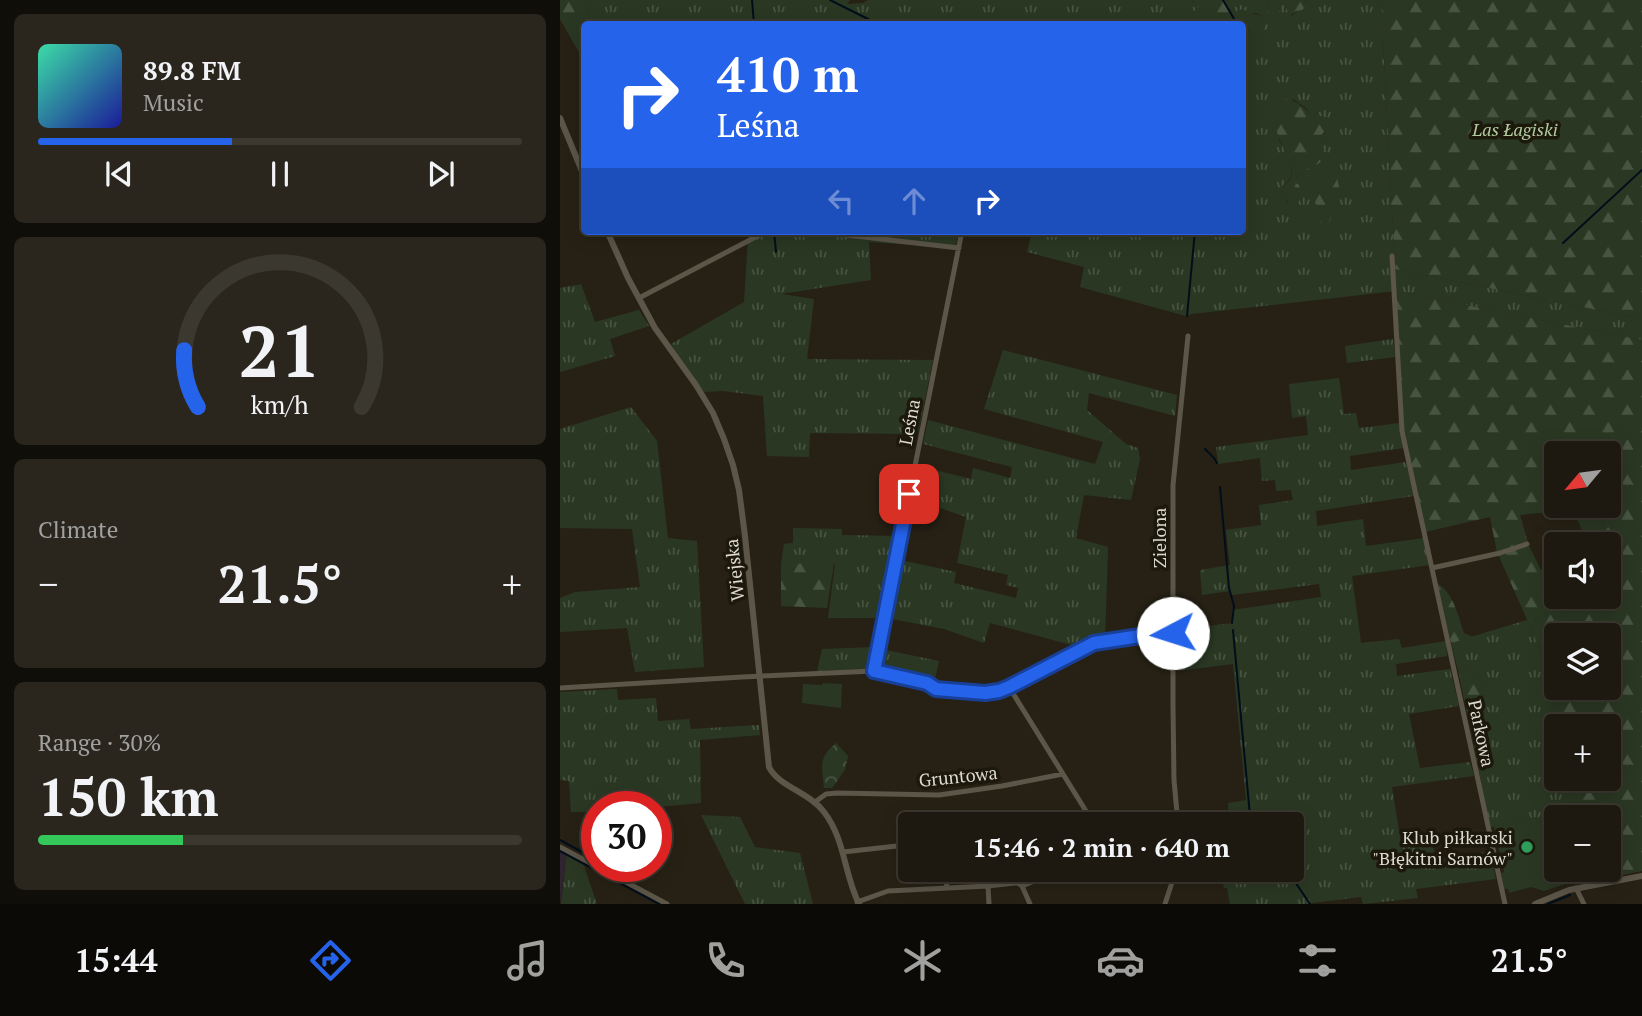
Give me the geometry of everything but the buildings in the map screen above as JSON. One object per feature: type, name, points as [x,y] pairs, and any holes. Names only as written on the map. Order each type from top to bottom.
[{"type":"street","points":[[560,118],[581,169]]},
{"type":"street","name":"Wiejska","points":[[609,235],[655,328],[707,403],[729,453],[737,477],[744,524],[769,767],[777,778],[815,802],[830,820],[858,903]]},
{"type":"street","points":[[639,298],[759,235]]},
{"type":"street","points":[[847,235],[959,248]]},
{"type":"street","name":"Leśna","points":[[874,671],[961,235]]},
{"type":"street","name":"Parkowa","points":[[1392,256],[1402,431],[1505,904]]},
{"type":"street","name":"Zielona","points":[[1177,812],[1174,780],[1173,485],[1188,336]]},
{"type":"street","points":[[1432,568],[1500,553],[1527,544]]},
{"type":"street","points":[[560,688],[874,671],[927,683],[936,689],[985,693],[1009,687],[1094,643],[1173,631]]},
{"type":"street","points":[[1009,687],[1086,812]]},
{"type":"street","name":"Gruntowa","points":[[815,802],[827,794],[836,793],[939,795],[1063,774]]},
{"type":"street","points":[[843,852],[898,846]]},
{"type":"street","points":[[560,847],[667,904]]},
{"type":"street","points":[[1535,904],[1576,888],[1642,876]]},
{"type":"street","points":[[946,882],[947,888]]},
{"type":"street","points":[[1022,886],[1032,882]]},
{"type":"street","points":[[1164,904],[1172,882]]},
{"type":"street","points":[[858,903],[888,891],[1018,883],[1030,904]]},
{"type":"street","points":[[988,886],[989,904]]},
{"type":"street","points":[[1576,888],[1584,904]]},
{"type":"shaded area","points":[[560,849],[567,853],[560,904]]},
{"type":"green space","points":[[560,0],[586,0],[589,21],[581,21],[581,56],[560,19]]},
{"type":"green space","points":[[586,0],[850,0],[847,4],[868,0],[1194,0],[1199,7],[1187,21],[589,21]]},
{"type":"green space","points":[[1194,0],[1228,0],[1235,12],[1242,9],[1262,16],[1269,7],[1267,0],[1281,0],[1279,13],[1267,21],[1262,33],[1258,35],[1249,35],[1250,28],[1246,21],[1237,16],[1230,21],[1187,21],[1199,7],[1194,4]]},
{"type":"green space","points":[[1228,0],[1267,0],[1269,7],[1262,16],[1244,10],[1235,12]]},
{"type":"green space","points":[[1281,0],[1285,0],[1287,10],[1292,16],[1308,0],[1381,0],[1395,269],[1642,319],[1642,340],[1396,291],[1186,316],[1080,287],[1084,267],[1027,252],[1031,235],[1246,235],[1246,24],[1250,28],[1249,33],[1262,31],[1270,18],[1279,13]],"holes":[[[1293,99],[1311,115],[1324,117],[1325,133],[1320,136],[1324,153],[1314,166],[1303,170],[1295,179],[1300,186],[1288,204],[1282,186],[1288,181],[1292,170],[1279,140]]]},
{"type":"green space","points":[[1285,0],[1308,0],[1302,10],[1290,16]]},
{"type":"green space","name":"Las Łagiski","points":[[1381,0],[1642,0],[1642,319],[1395,269]]},
{"type":"green space","points":[[1235,16],[1242,21],[1230,21]]},
{"type":"green space","points":[[1286,99],[1298,103],[1314,116],[1324,116],[1328,124],[1327,130],[1320,136],[1324,151],[1321,162],[1303,171],[1296,178],[1301,193],[1295,209],[1290,207],[1282,189],[1291,178],[1292,169],[1275,122],[1277,110]]},
{"type":"green space","points":[[1328,174],[1337,178],[1341,195],[1334,205],[1328,225],[1325,226],[1316,217],[1316,204],[1311,196],[1311,189]]},
{"type":"green space","points":[[754,235],[958,235],[955,248],[869,242],[871,280],[781,294],[814,299],[807,359],[933,360],[918,434],[810,433],[809,457],[767,456],[763,396],[723,391],[704,392],[671,344],[744,302],[748,238]]},
{"type":"green space","points":[[581,284],[595,322],[639,310],[649,326],[610,339],[615,356],[560,372],[560,288]]},
{"type":"green space","points":[[1396,291],[1642,340],[1642,871],[1621,875],[1621,805],[1579,805],[1572,791],[1621,791],[1621,714],[1555,714],[1554,700],[1621,700],[1621,623],[1544,623],[1544,658],[1497,552],[1490,517],[1425,532],[1404,432]],"holes":[[[1544,441],[1621,441],[1621,518],[1576,519],[1582,532],[1621,532],[1621,609],[1544,609],[1544,569],[1541,570],[1529,546],[1520,515],[1544,513]]]},
{"type":"green space","points":[[1393,339],[1395,357],[1347,363],[1345,346]]},
{"type":"green space","points":[[1003,350],[1177,395],[1175,416],[1089,393],[1087,410],[1126,444],[1138,448],[1140,459],[1131,500],[1084,495],[1076,538],[1108,547],[1105,640],[1079,647],[990,623],[984,643],[944,629],[887,618],[901,560],[956,572],[954,583],[1016,598],[1018,588],[1006,585],[1008,575],[957,563],[966,517],[914,499],[919,466],[971,479],[973,468],[1010,478],[1012,467],[923,444],[928,420],[1095,464],[1103,442],[984,409]]},
{"type":"green space","points":[[1339,378],[1344,414],[1356,413],[1359,428],[1400,423],[1404,448],[1350,456],[1351,470],[1406,462],[1414,496],[1316,511],[1317,526],[1363,519],[1366,546],[1424,538],[1430,565],[1352,576],[1361,643],[1399,639],[1402,648],[1446,641],[1447,656],[1396,664],[1397,676],[1450,669],[1459,706],[1409,714],[1420,768],[1470,762],[1474,776],[1392,787],[1401,843],[1432,839],[1435,859],[1490,851],[1496,879],[1416,889],[1418,898],[1363,904],[1361,897],[1304,904],[1230,904],[1227,888],[1224,888],[1223,882],[1304,882],[1304,812],[1229,812],[1228,803],[1246,800],[1233,664],[1177,671],[1176,630],[1233,623],[1232,610],[1321,597],[1319,584],[1232,595],[1230,591],[1202,595],[1200,570],[1230,565],[1226,530],[1261,525],[1259,505],[1293,500],[1291,490],[1276,491],[1275,480],[1262,481],[1260,458],[1218,464],[1216,447],[1308,435],[1306,416],[1292,418],[1289,384]]},
{"type":"green space","points":[[631,407],[657,441],[668,538],[697,541],[704,667],[635,672],[627,628],[560,632],[560,598],[575,592],[640,587],[632,529],[560,528],[560,429]]},
{"type":"green space","points":[[793,528],[842,529],[842,535],[898,536],[883,618],[828,618],[835,564],[781,564],[784,544],[793,543]]},
{"type":"green space","points":[[834,563],[827,608],[781,606],[781,564]]},
{"type":"green space","points":[[1438,584],[1452,599],[1464,633],[1473,637],[1451,643]]},
{"type":"green space","points":[[1527,620],[1544,658],[1544,700],[1554,700],[1555,714],[1544,714],[1544,791],[1572,791],[1579,805],[1544,805],[1544,817],[1490,827],[1464,699],[1487,695],[1493,685],[1485,685],[1466,668],[1458,670],[1451,643]]},
{"type":"green space","points":[[876,647],[873,664],[867,669],[817,671],[822,649]]},
{"type":"green space","points":[[881,649],[939,661],[934,683],[881,670],[877,666]]},
{"type":"green space","points":[[1466,668],[1485,685],[1493,685],[1488,695],[1464,699],[1458,670]]},
{"type":"green space","points":[[803,684],[842,684],[841,708],[802,703]]},
{"type":"green space","points":[[617,689],[618,700],[656,698],[658,721],[689,719],[691,729],[759,725],[760,735],[700,740],[701,803],[672,806],[672,791],[581,791],[581,812],[571,812],[569,781],[560,780],[560,692]]},
{"type":"green space","points":[[836,743],[848,756],[845,770],[832,788],[824,788],[824,758]]},
{"type":"green space","points":[[701,815],[740,817],[755,847],[800,853],[813,904],[745,904]]},
{"type":"green space","name":"Klub piłkarski \"Błękitni Sarnów\"","points":[[1544,817],[1544,882],[1571,882],[1544,891],[1531,887],[1509,893],[1508,889],[1504,889],[1501,873],[1504,872],[1494,826]]},
{"type":"green space","points":[[567,853],[581,862],[581,882],[589,882],[597,904],[561,904]]},
{"type":"waterway","points":[[752,0],[754,21]]},
{"type":"waterway","points":[[830,0],[872,21]]},
{"type":"waterway","points":[[1223,0],[1235,21]]},
{"type":"waterway","points":[[1563,243],[1642,170]]},
{"type":"waterway","points":[[774,235],[776,252]]},
{"type":"waterway","points":[[1187,316],[1195,235]]},
{"type":"waterway","points":[[1205,449],[1217,463]]},
{"type":"waterway","points":[[1220,487],[1229,588],[1234,606],[1232,623]]},
{"type":"waterway","points":[[1233,630],[1250,812]]},
{"type":"waterway","points":[[560,840],[581,852]]},
{"type":"waterway","points":[[560,851],[659,904]]},
{"type":"waterway","points":[[1295,882],[1310,904]]},
{"type":"waterway","points":[[1548,904],[1570,895]]},
{"type":"place","name":"Klub piłkarski \"Błękitni Sarnów\"","points":[[1527,847]]},
{"type":"route","points":[[909,494],[874,671],[927,683],[936,689],[994,692],[1009,687],[1094,643],[1173,633]]}]
